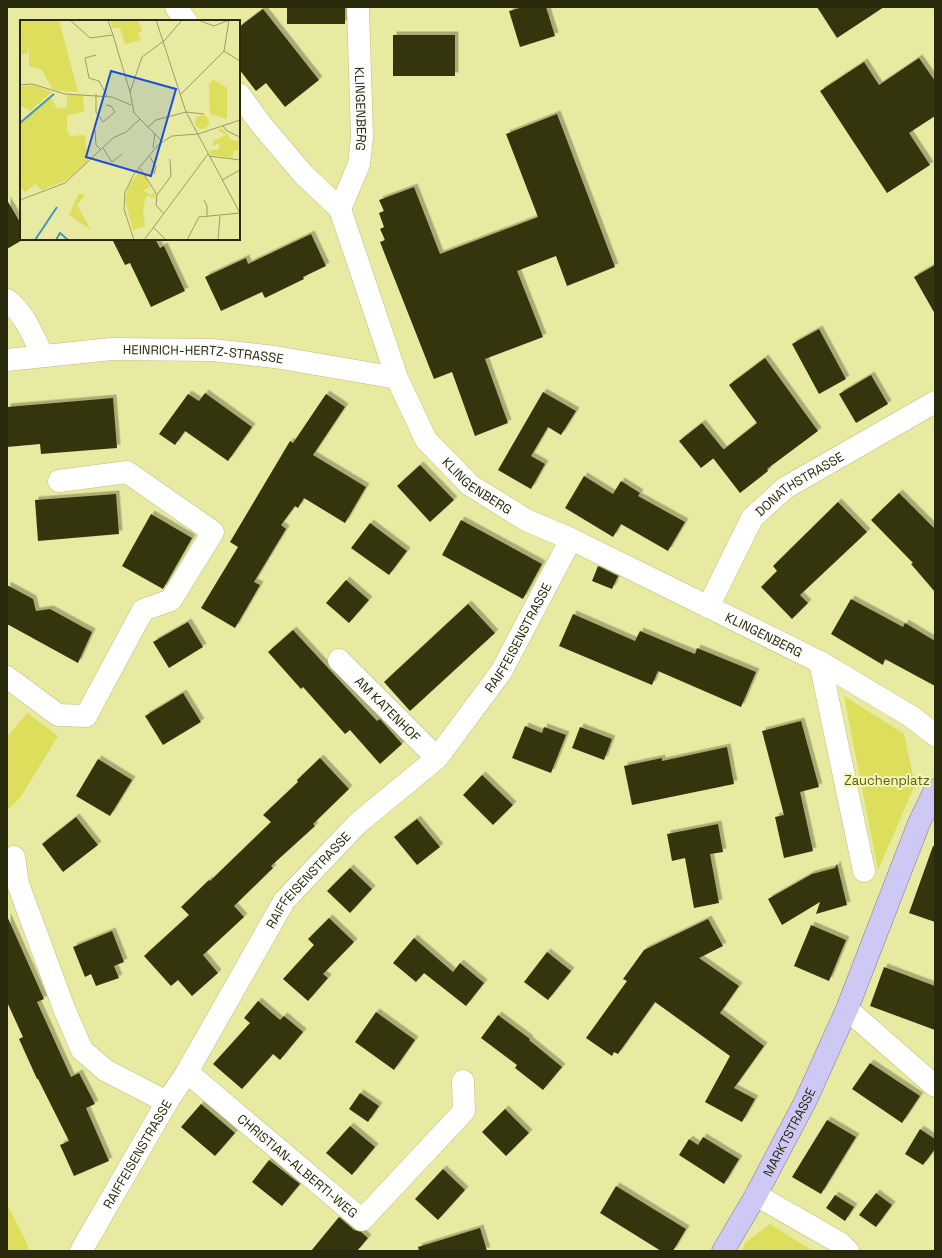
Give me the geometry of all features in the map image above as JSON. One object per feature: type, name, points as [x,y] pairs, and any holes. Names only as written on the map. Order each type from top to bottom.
[{"type":"main road","name":"MARKTSTRASSE","points":[[723,1251],[756,1195],[806,1100],[847,1009],[919,823],[935,790]]},
{"type":"street","points":[[176,7],[185,20]]},
{"type":"street","name":"KLINGENBERG","points":[[358,7],[362,137],[359,164],[340,209],[397,378],[426,440],[470,485],[526,520],[571,539],[820,662],[912,717],[935,735]]},
{"type":"street","points":[[240,95],[303,174],[340,209]]},
{"type":"street","points":[[7,300],[14,306],[28,324],[43,356]]},
{"type":"street","name":"HEINRICH-HERTZ-STRASSE","points":[[7,360],[111,349],[212,350],[275,357],[397,378]]},
{"type":"street","name":"DONATHSTRASSE","points":[[708,607],[752,518],[785,488],[935,402]]},
{"type":"street","points":[[7,677],[58,715],[86,716],[143,610],[171,600],[213,532],[127,472],[60,481]]},
{"type":"street","name":"RAIFFEISENSTRASSE","points":[[81,1251],[167,1102],[187,1072],[284,901],[357,824],[437,758],[501,672],[571,539]]},
{"type":"street","name":"AM KATENHOF","points":[[339,660],[437,758]]},
{"type":"street","points":[[820,662],[864,871]]},
{"type":"street","points":[[14,857],[18,884],[65,1010],[82,1050],[105,1070],[167,1102]]},
{"type":"street","points":[[847,1009],[935,1086]]},
{"type":"street","name":"CHRISTIAN-ALBERTI-WEG","points":[[187,1072],[362,1220],[464,1111],[463,1081]]},
{"type":"street","points":[[756,1195],[840,1243],[848,1251]]},
{"type":"green space","name":"Zauchenplatz","points":[[844,696],[904,734],[915,785],[878,870]]},
{"type":"green space","points":[[27,713],[58,736],[20,798],[7,810],[7,737]]},
{"type":"green space","points":[[7,1204],[27,1243],[29,1251],[7,1251]]},
{"type":"green space","points":[[770,1224],[813,1251],[742,1251],[745,1243]]},
{"type":"building","points":[[287,7],[345,7],[345,24],[287,24]]},
{"type":"building","points":[[523,7],[546,7],[555,36],[520,47],[509,11]]},
{"type":"building","points":[[817,7],[884,7],[837,38]]},
{"type":"building","points":[[263,9],[319,80],[285,107],[266,83],[256,91],[240,70],[240,26]]},
{"type":"building","points":[[393,35],[455,35],[455,76],[393,76]]},
{"type":"building","points":[[919,58],[935,81],[935,116],[909,133],[930,165],[887,193],[820,91],[864,62],[879,85]]},
{"type":"building","points":[[557,114],[615,267],[567,286],[556,256],[517,271],[543,337],[485,359],[508,423],[475,436],[452,372],[434,379],[380,242],[385,240],[380,229],[384,227],[379,213],[384,211],[379,200],[414,187],[440,254],[538,217],[506,134]]},
{"type":"building","points":[[7,200],[20,222],[20,240],[22,240],[7,249]]},
{"type":"building","points":[[311,234],[326,266],[303,277],[304,279],[265,298],[262,292],[221,311],[205,277],[246,258],[248,264]]},
{"type":"building","points":[[112,240],[156,240],[160,248],[164,246],[185,291],[151,307],[130,263],[125,265]]},
{"type":"building","points":[[935,265],[935,314],[914,277]]},
{"type":"building","points":[[819,329],[846,379],[819,394],[792,344]]},
{"type":"building","points":[[765,358],[818,431],[767,469],[768,471],[740,493],[713,458],[757,423],[729,385]]},
{"type":"building","points":[[871,375],[888,404],[856,423],[839,394]]},
{"type":"building","points":[[543,392],[576,411],[561,435],[548,427],[531,456],[545,464],[531,489],[498,470]]},
{"type":"building","points":[[205,393],[252,427],[228,461],[185,431],[175,445],[159,434],[188,394],[199,401]]},
{"type":"building","points":[[326,394],[345,407],[313,455],[366,487],[345,523],[304,498],[298,508],[295,506],[281,525],[286,529],[254,582],[260,585],[235,628],[201,608],[238,547],[230,542],[290,441],[293,443]]},
{"type":"building","points":[[113,398],[117,448],[41,454],[40,444],[7,447],[7,407]]},
{"type":"building","points":[[702,423],[724,450],[701,468],[679,441]]},
{"type":"building","points":[[420,465],[454,500],[430,522],[397,486]]},
{"type":"building","points":[[584,476],[613,494],[621,481],[640,493],[638,496],[685,522],[668,551],[621,524],[613,537],[565,508]]},
{"type":"building","points":[[899,493],[935,529],[935,592],[911,564],[913,563],[871,520]]},
{"type":"building","points":[[116,494],[119,534],[38,541],[35,500]]},
{"type":"building","points":[[838,502],[867,532],[800,595],[808,603],[792,619],[761,587],[777,571],[773,566]]},
{"type":"building","points":[[151,514],[192,538],[163,589],[122,566]]},
{"type":"building","points":[[461,520],[542,564],[523,599],[442,555]]},
{"type":"building","points":[[370,523],[407,551],[389,575],[351,548]]},
{"type":"building","points":[[598,566],[618,576],[612,589],[592,581]]},
{"type":"building","points":[[346,580],[369,600],[349,623],[326,603]]},
{"type":"building","points":[[7,585],[33,599],[36,611],[50,609],[92,632],[78,663],[7,624]]},
{"type":"building","points":[[851,599],[903,627],[905,623],[935,641],[935,686],[885,659],[883,665],[831,634]]},
{"type":"building","points":[[468,604],[495,633],[410,711],[384,682]]},
{"type":"building","points":[[573,614],[635,641],[640,631],[695,654],[697,648],[756,672],[741,707],[658,671],[652,685],[559,646]]},
{"type":"building","points":[[188,622],[203,647],[169,668],[153,642]]},
{"type":"building","points":[[293,630],[377,721],[380,719],[402,744],[380,764],[350,730],[345,734],[303,687],[301,689],[268,652]]},
{"type":"building","points":[[183,693],[201,722],[163,745],[145,716]]},
{"type":"building","points":[[801,721],[819,787],[800,792],[813,851],[784,858],[775,817],[784,815],[762,731]]},
{"type":"building","points":[[525,726],[542,733],[544,727],[566,735],[551,773],[512,758]]},
{"type":"building","points":[[580,727],[612,739],[604,760],[572,748]]},
{"type":"building","points":[[727,747],[734,784],[632,805],[624,766],[662,758],[662,761]]},
{"type":"building","points":[[320,758],[349,789],[313,824],[315,826],[271,866],[273,868],[234,906],[244,917],[203,955],[218,973],[192,996],[178,980],[171,986],[144,956],[189,915],[181,907],[271,822],[263,815],[298,782],[297,780]]},
{"type":"building","points":[[98,759],[132,780],[110,816],[76,796]]},
{"type":"building","points":[[482,775],[513,805],[493,825],[463,795]]},
{"type":"building","points":[[76,817],[98,845],[63,872],[42,844]]},
{"type":"building","points":[[417,819],[440,847],[417,865],[394,837]]},
{"type":"building","points":[[718,824],[723,852],[710,854],[719,903],[694,908],[685,858],[672,861],[667,834]]},
{"type":"building","points":[[933,846],[935,846],[935,922],[909,913]]},
{"type":"building","points":[[837,864],[847,905],[816,914],[820,902],[782,925],[768,899],[812,874],[835,868]]},
{"type":"building","points":[[350,868],[372,889],[350,913],[327,891]]},
{"type":"building","points":[[7,916],[44,999],[37,1002],[71,1077],[79,1073],[95,1104],[86,1108],[109,1161],[74,1176],[60,1145],[69,1141],[37,1079],[19,1039],[23,1037],[7,1002]]},
{"type":"building","points":[[329,918],[354,942],[323,974],[328,978],[308,1001],[283,979],[314,945],[308,939]]},
{"type":"building","points":[[708,919],[723,946],[699,958],[739,986],[720,1013],[764,1046],[734,1088],[755,1099],[742,1122],[705,1102],[730,1056],[655,1002],[618,1054],[614,1052],[612,1056],[586,1038],[627,981],[623,979],[644,950]]},
{"type":"building","points":[[811,925],[846,940],[829,981],[794,966]]},
{"type":"building","points":[[112,931],[124,962],[114,966],[119,978],[96,986],[91,974],[85,977],[73,947]]},
{"type":"building","points":[[414,938],[453,972],[460,963],[484,983],[466,1006],[424,973],[416,982],[393,963]]},
{"type":"building","points":[[547,952],[571,971],[548,1000],[524,982]]},
{"type":"building","points":[[884,967],[935,986],[935,1030],[870,1006]]},
{"type":"building","points":[[258,1001],[280,1020],[284,1016],[303,1032],[280,1060],[273,1054],[242,1089],[213,1064],[250,1023],[244,1018]]},
{"type":"building","points":[[376,1012],[415,1040],[394,1070],[355,1042]]},
{"type":"building","points":[[498,1015],[530,1039],[529,1040],[562,1067],[543,1090],[515,1068],[517,1065],[481,1038]]},
{"type":"building","points":[[870,1063],[920,1096],[902,1123],[852,1089]]},
{"type":"building","points":[[360,1093],[379,1106],[368,1122],[349,1109]]},
{"type":"building","points":[[201,1104],[235,1133],[215,1156],[181,1127]]},
{"type":"building","points":[[505,1109],[529,1133],[506,1156],[482,1132]]},
{"type":"building","points":[[827,1120],[856,1137],[821,1194],[792,1177]]},
{"type":"building","points":[[350,1126],[375,1147],[352,1175],[326,1153]]},
{"type":"building","points":[[920,1129],[935,1139],[935,1149],[923,1165],[905,1154]]},
{"type":"building","points":[[703,1137],[739,1159],[724,1184],[679,1155],[689,1139],[698,1145]]},
{"type":"building","points":[[269,1160],[300,1184],[282,1206],[252,1182]]},
{"type":"building","points":[[443,1169],[465,1190],[438,1220],[415,1199]]},
{"type":"building","points":[[616,1186],[686,1229],[673,1251],[661,1251],[600,1213]]},
{"type":"building","points":[[876,1193],[892,1205],[876,1227],[859,1215]]},
{"type":"building","points":[[835,1195],[854,1207],[845,1221],[826,1208]]},
{"type":"building","points":[[339,1217],[354,1230],[361,1232],[368,1238],[357,1251],[311,1251]]},
{"type":"building","points":[[480,1228],[487,1251],[419,1251],[418,1247]]}]
